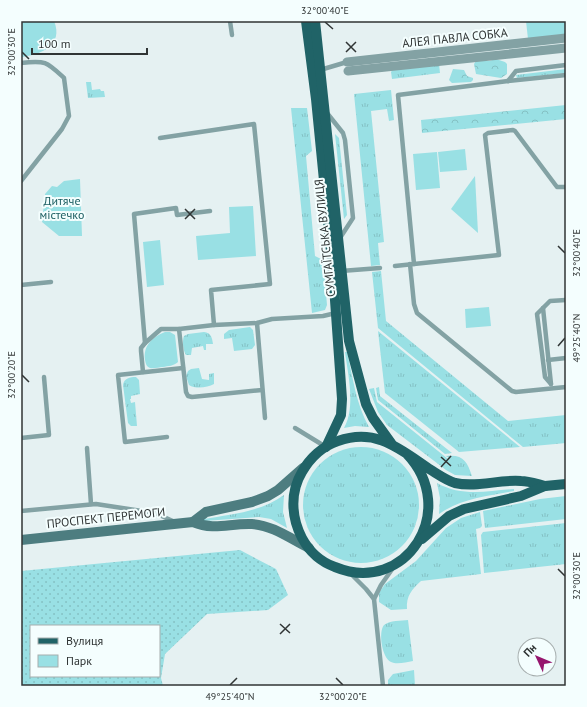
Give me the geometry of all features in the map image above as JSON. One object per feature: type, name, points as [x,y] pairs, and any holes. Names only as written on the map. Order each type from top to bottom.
[{"type":"main road","name":"СУМГАЇТСЬКА ВУЛИЦЯ","points":[[306,21],[316,99],[333,272],[342,407],[337,424],[326,447]]},
{"type":"main road","name":"СУМГАЇТСЬКА ВУЛИЦЯ","points":[[315,21],[349,340],[364,396],[373,418],[391,444]]},
{"type":"main road","points":[[193,522],[206,512],[252,502],[268,496],[278,490],[305,467],[318,452],[344,439],[358,437],[373,438],[391,444],[443,478],[455,483],[470,484],[522,481],[545,486]]},
{"type":"main road","points":[[407,454],[414,461],[422,474],[429,497],[428,516],[418,543]]},
{"type":"main road","points":[[305,467],[296,484],[294,498],[294,513],[299,532],[309,548],[323,561],[331,566],[348,572],[369,572],[379,570],[396,563],[405,557],[440,522],[456,512],[473,506],[521,496],[545,486],[566,484]]},
{"type":"main road","points":[[193,522],[208,527],[246,524],[263,526],[309,548]]},
{"type":"main road","name":"ПРОСПЕКТ ПЕРЕМОГИ","points":[[21,540],[193,522]]},
{"type":"street","name":"АЛЕЯ ПАВЛА СОБКА","points":[[348,66],[566,38]]},
{"type":"street","name":"АЛЕЯ ПАВЛА СОБКА","points":[[348,66],[566,48]]},
{"type":"lane","points":[[230,21],[232,35]]},
{"type":"lane","points":[[21,63],[35,62],[48,64],[64,78],[69,116],[62,129],[21,181]]},
{"type":"lane","points":[[508,81],[516,71],[566,65]]},
{"type":"lane","points":[[320,70],[348,66]]},
{"type":"lane","points":[[566,75],[400,94],[397,96],[412,264],[414,304],[419,314],[514,391],[551,386],[566,386]]},
{"type":"lane","points":[[324,110],[343,133],[345,140],[353,218],[338,241]]},
{"type":"lane","points":[[160,138],[254,124],[270,284],[211,290],[214,325]]},
{"type":"lane","points":[[395,266],[498,255],[485,134],[516,131],[557,188],[566,187]]},
{"type":"lane","points":[[145,343],[134,214],[176,208],[177,215],[210,211]]},
{"type":"lane","points":[[341,271],[380,268]]},
{"type":"lane","points":[[21,285],[51,282]]},
{"type":"lane","points":[[551,386],[545,377],[537,316],[538,312],[550,301],[566,300]]},
{"type":"lane","points":[[543,308],[551,386]]},
{"type":"lane","points":[[143,372],[141,348],[160,329],[256,323],[272,319],[323,316],[336,313]]},
{"type":"lane","points":[[256,323],[265,418]]},
{"type":"lane","points":[[179,329],[186,392],[190,397],[262,390]]},
{"type":"lane","points":[[548,360],[566,358]]},
{"type":"lane","points":[[167,437],[125,442],[118,375],[183,368]]},
{"type":"lane","points":[[21,438],[49,435],[44,377]]},
{"type":"lane","points":[[295,428],[326,447]]},
{"type":"lane","points":[[87,448],[91,504]]},
{"type":"lane","points":[[21,511],[91,504],[154,513],[176,523]]},
{"type":"lane","points":[[383,686],[374,599],[381,585],[396,563]]},
{"type":"lane","points":[[348,572],[374,599]]},
{"type":"green space","points":[[21,21],[54,21],[56,36],[53,42],[43,51],[21,57]]},
{"type":"green space","points":[[526,21],[566,21],[566,35],[528,39]]},
{"type":"green space","points":[[496,59],[507,64],[507,74],[501,78],[476,74],[474,64],[476,61],[489,61]]},
{"type":"green space","points":[[439,64],[440,73],[392,79],[391,72],[393,69]]},
{"type":"green space","points":[[453,69],[464,70],[467,76],[473,78],[473,80],[471,82],[452,83],[449,80]]},
{"type":"green space","points":[[566,69],[566,73],[517,78],[516,75]]},
{"type":"green space","points":[[86,82],[91,82],[92,90],[100,89],[101,91],[104,91],[105,97],[88,98]]},
{"type":"green space","points":[[391,90],[394,120],[389,121],[387,109],[371,111],[384,242],[378,243],[380,265],[371,266],[354,94]]},
{"type":"green space","points":[[566,105],[566,119],[422,133],[421,120]]},
{"type":"green space","points":[[291,108],[307,108],[312,151],[306,156],[315,256],[323,260],[327,305],[325,310],[312,313]]},
{"type":"green space","points":[[335,134],[339,138],[347,215],[344,219]]},
{"type":"green space","points":[[465,149],[467,170],[440,172],[438,152]]},
{"type":"green space","points":[[437,152],[440,188],[416,190],[413,154]]},
{"type":"green space","points":[[475,176],[478,233],[451,209]]},
{"type":"green space","name":"Дитяче містечко","points":[[80,179],[82,236],[59,236],[42,222],[45,194],[52,186],[57,187],[64,181]]},
{"type":"green space","points":[[253,206],[256,256],[198,260],[196,236],[230,233],[229,207]]},
{"type":"green space","points":[[160,240],[164,285],[147,287],[143,242]]},
{"type":"green space","points":[[381,271],[386,321],[508,421],[566,415],[566,443],[523,447],[378,328],[372,272]]},
{"type":"green space","points":[[489,307],[491,326],[466,328],[465,309]]},
{"type":"green space","points":[[250,327],[253,330],[255,345],[252,349],[234,351],[232,338],[224,339],[224,334],[229,330]]},
{"type":"green space","points":[[378,331],[520,447],[459,452],[385,393]]},
{"type":"green space","points":[[165,332],[170,332],[175,335],[178,362],[171,366],[150,368],[147,366],[145,360],[145,350],[152,339]]},
{"type":"green space","points":[[204,332],[211,336],[213,344],[206,344],[206,350],[204,350],[203,346],[192,348],[191,355],[186,355],[183,346],[184,336]]},
{"type":"green space","points":[[345,352],[347,352],[358,400],[369,427],[355,426],[344,428],[348,420],[350,410],[350,391]]},
{"type":"green space","points":[[199,368],[202,379],[209,380],[209,374],[214,373],[214,384],[201,388],[189,385],[186,376],[188,371]]},
{"type":"green space","points":[[136,377],[139,380],[140,394],[131,396],[130,399],[131,403],[135,402],[137,426],[131,426],[128,423],[123,385],[126,379]]},
{"type":"green space","points":[[379,387],[380,396],[452,453],[445,454],[378,400],[376,388]]},
{"type":"green space","points":[[374,388],[377,402],[448,459],[449,458],[446,456],[457,456],[464,460],[472,476],[455,475],[446,470],[387,425],[378,412],[369,389]]},
{"type":"green space","points":[[361,447],[383,452],[402,464],[414,483],[419,505],[414,527],[402,546],[383,558],[361,563],[339,558],[320,546],[308,527],[303,505],[308,483],[320,464],[339,452]]},
{"type":"green space","points":[[437,483],[465,492],[514,489],[514,491],[466,501],[457,504],[439,514],[440,498]]},
{"type":"green space","points":[[284,495],[283,512],[287,528],[271,519],[259,517],[204,521],[204,519],[256,509],[275,501]]},
{"type":"green space","points":[[566,496],[566,519],[485,528],[483,511],[540,499]]},
{"type":"green space","points":[[480,512],[482,526],[476,529],[481,574],[421,581],[410,593],[407,609],[391,610],[379,602],[379,593],[385,584],[416,561],[446,528],[461,518]]},
{"type":"green space","points":[[566,523],[566,564],[484,573],[481,535],[483,532]]},
{"type":"green space","points":[[240,550],[276,569],[288,595],[268,610],[207,614],[165,654],[161,678],[163,686],[21,686],[21,571]]},
{"type":"green space","points":[[408,620],[413,661],[393,663],[388,660],[383,650],[381,639],[382,628],[389,622]]},
{"type":"green space","points":[[414,670],[415,686],[388,686],[388,680],[393,674]]}]
